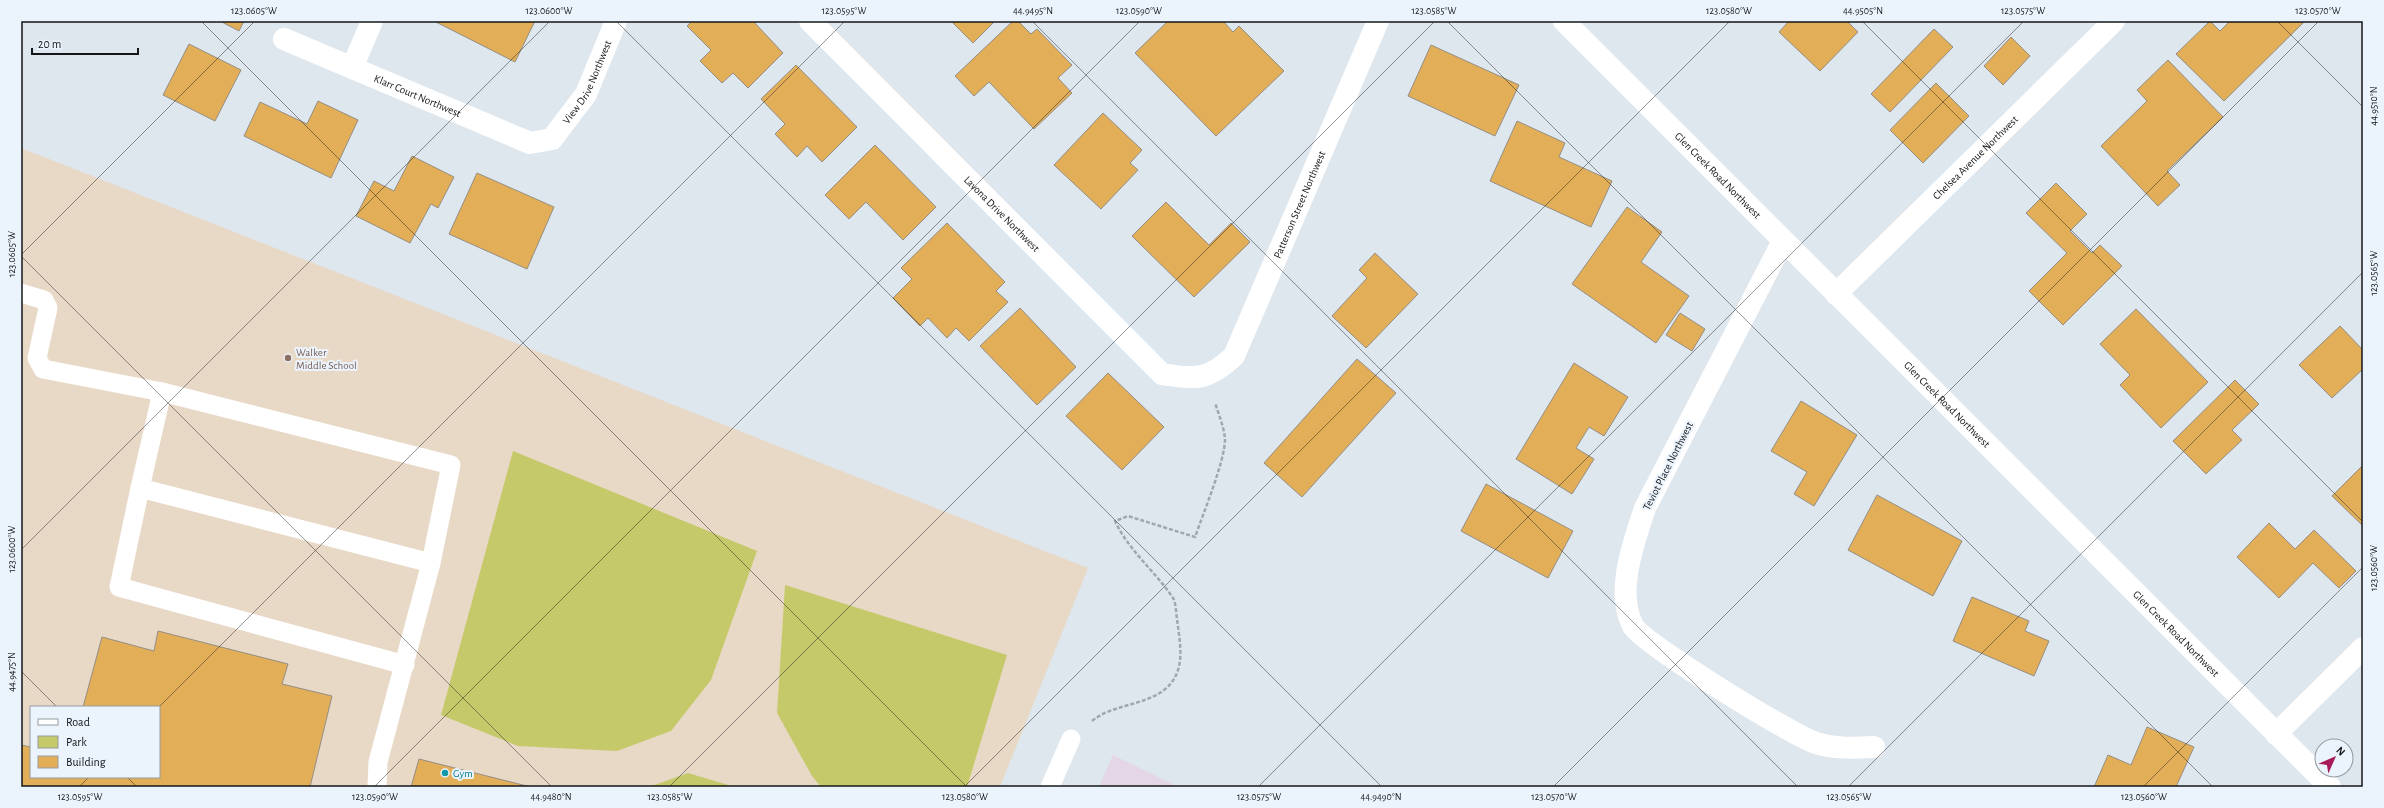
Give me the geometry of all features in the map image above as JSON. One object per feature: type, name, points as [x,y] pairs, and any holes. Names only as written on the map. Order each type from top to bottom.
[{"type":"street","points":[[352,68],[372,21]]},
{"type":"street","name":"View Drive Northwest","points":[[552,139],[586,94],[616,21]]},
{"type":"street","name":"Lavona Drive Northwest","points":[[810,21],[1162,374],[1187,378],[1207,376]]},
{"type":"street","name":"Patterson Street Northwest","points":[[1207,376],[1222,368],[1234,356],[1378,21]]},
{"type":"street","name":"Glen Creek Road Northwest","points":[[1564,21],[2330,787]]},
{"type":"street","name":"Chelsea Avenue Northwest","points":[[1836,294],[2114,21]]},
{"type":"street","name":"Klarr Court Northwest","points":[[284,39],[530,143],[552,139]]},
{"type":"street","name":"Teviot Place Northwest","points":[[1783,241],[1645,508],[1630,555],[1626,595],[1633,626],[1653,645],[1775,722],[1816,743],[1848,748],[1874,747]]},
{"type":"street","points":[[2276,734],[2363,648]]},
{"type":"lane","points":[[21,294],[44,300],[48,308],[36,358],[43,370],[162,392],[451,466],[430,563],[405,665],[378,762],[377,787]]},
{"type":"lane","points":[[162,392],[119,587],[405,665]]},
{"type":"lane","points":[[140,488],[430,563]]},
{"type":"lane","points":[[1050,787],[1071,739]]},
{"type":"path","points":[[1071,739],[1095,718],[1108,711],[1149,698],[1164,689],[1174,678],[1180,664],[1181,648],[1174,600],[1123,538],[1115,521],[1128,516],[1195,537],[1218,471],[1225,441],[1224,429],[1207,376]]},
{"type":"shaded area","name":"Walker Middle School","points":[[21,148],[1088,568],[1000,787],[21,787]]},
{"type":"shaded area","points":[[1113,755],[1178,787],[1099,787]]},
{"type":"green space","points":[[513,451],[757,551],[711,680],[671,731],[617,751],[518,746],[441,715]]},
{"type":"green space","points":[[785,585],[1007,655],[967,787],[821,787],[812,776],[777,713]]},
{"type":"green space","points":[[688,773],[735,787],[649,787]]},
{"type":"building","points":[[220,21],[244,21],[239,31]]},
{"type":"building","points":[[434,21],[535,21],[515,62]]},
{"type":"building","points":[[692,21],[753,21],[783,53],[748,88],[733,73],[722,83],[700,61],[711,50],[687,26]]},
{"type":"building","points":[[951,21],[995,21],[973,43]]},
{"type":"building","points":[[1013,21],[1018,21],[1031,34],[1037,29],[1072,65],[1058,78],[1072,93],[1034,129],[989,82],[974,96],[955,76]]},
{"type":"building","points":[[1168,21],[1223,21],[1233,32],[1239,26],[1284,71],[1216,136],[1135,53]]},
{"type":"building","points":[[1789,21],[1847,21],[1858,32],[1820,71],[1779,32]]},
{"type":"building","points":[[2210,21],[2220,31],[2230,21],[2304,22],[2224,101],[2176,54]]},
{"type":"building","points":[[1934,29],[1953,47],[1890,112],[1871,94]]},
{"type":"building","points":[[2011,37],[2030,56],[2003,85],[1984,66]]},
{"type":"building","points":[[189,44],[241,70],[215,121],[163,95]]},
{"type":"building","points":[[1431,45],[1519,85],[1495,136],[1408,96]]},
{"type":"building","points":[[2168,60],[2223,117],[2167,171],[2180,185],[2158,206],[2101,146],[2147,101],[2137,90]]},
{"type":"building","points":[[796,65],[857,127],[822,162],[807,146],[797,157],[775,134],[785,124],[761,99]]},
{"type":"building","points":[[1936,83],[1969,116],[1923,163],[1890,130]]},
{"type":"building","points":[[318,101],[358,120],[331,178],[244,136],[260,102],[307,124]]},
{"type":"building","points":[[1103,113],[1142,150],[1130,163],[1138,170],[1101,209],[1054,165]]},
{"type":"building","points":[[1517,121],[1565,143],[1559,157],[1612,181],[1591,227],[1490,181]]},
{"type":"building","points":[[875,145],[936,207],[903,240],[866,202],[849,219],[825,195]]},
{"type":"building","points":[[412,156],[454,177],[438,208],[431,204],[410,243],[356,216],[374,181],[394,191]]},
{"type":"building","points":[[477,173],[554,207],[527,269],[449,234]]},
{"type":"building","points":[[2056,183],[2087,214],[2070,231],[2092,253],[2100,245],[2122,266],[2063,325],[2029,291],[2067,253],[2026,213]]},
{"type":"building","points":[[1166,202],[1209,245],[1231,223],[1250,242],[1194,297],[1132,236]]},
{"type":"building","points":[[1627,207],[1662,232],[1641,262],[1689,296],[1656,343],[1572,284]]},
{"type":"building","points":[[947,223],[1005,282],[996,291],[1008,302],[969,341],[956,328],[947,338],[928,318],[920,326],[893,298],[912,279],[901,268]]},
{"type":"building","points":[[1375,253],[1418,294],[1366,348],[1332,316],[1367,278],[1359,270]]},
{"type":"building","points":[[1020,308],[1076,367],[1037,405],[980,346]]},
{"type":"building","points":[[2136,309],[2208,382],[2161,428],[2120,385],[2130,375],[2100,344]]},
{"type":"building","points":[[1680,313],[1705,329],[1692,351],[1666,335]]},
{"type":"building","points":[[2340,326],[2363,350],[2363,369],[2332,398],[2299,365]]},
{"type":"building","points":[[1357,359],[1396,393],[1302,497],[1264,463]]},
{"type":"building","points":[[1574,363],[1628,397],[1604,436],[1589,427],[1576,448],[1594,459],[1572,494],[1516,459]]},
{"type":"building","points":[[1108,373],[1164,427],[1122,470],[1066,416]]},
{"type":"building","points":[[2235,380],[2259,404],[2232,430],[2242,440],[2206,474],[2173,441]]},
{"type":"building","points":[[1801,401],[1857,435],[1814,506],[1794,494],[1807,472],[1771,451]]},
{"type":"building","points":[[2363,465],[2363,526],[2332,496]]},
{"type":"building","points":[[1486,484],[1573,531],[1548,578],[1461,531]]},
{"type":"building","points":[[1877,495],[1962,541],[1933,596],[1848,550]]},
{"type":"building","points":[[2269,523],[2295,549],[2314,530],[2356,571],[2339,588],[2313,563],[2279,598],[2237,557]]},
{"type":"building","points":[[1972,597],[2029,621],[2025,631],[2049,641],[2034,676],[1953,641]]},
{"type":"building","points":[[158,631],[288,664],[282,684],[332,696],[310,787],[21,787],[21,745],[30,747],[30,778],[160,778],[160,706],[83,706],[102,637],[154,651]]},
{"type":"building","points":[[2147,727],[2194,747],[2176,787],[2094,787],[2108,755],[2131,765]]},
{"type":"building","name":"Gym","points":[[419,759],[531,787],[411,787]]},
{"type":"place","name":"Walker Middle School","points":[[288,358]]},
{"type":"place","name":"Gym","points":[[445,773]]}]
